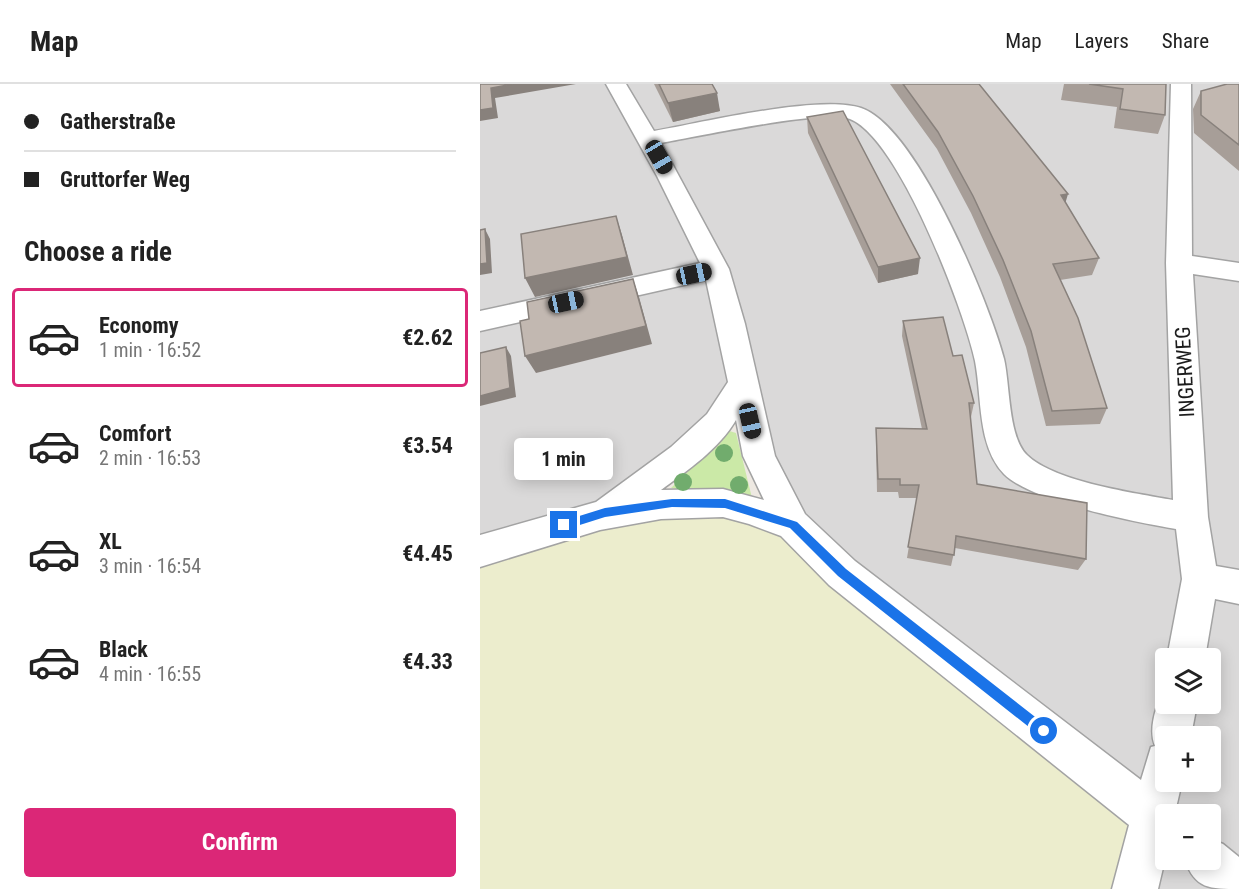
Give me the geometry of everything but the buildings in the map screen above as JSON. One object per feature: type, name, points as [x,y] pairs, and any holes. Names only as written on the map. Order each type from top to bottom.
[{"type":"street","points":[[616,84],[692,218],[716,269],[731,324],[742,385],[759,456],[793,525],[842,573],[1155,818]]},
{"type":"street","name":"INGERWEG","points":[[1181,84],[1179,263],[1191,517],[1200,579],[1188,648]]},
{"type":"street","points":[[648,139],[760,119],[826,111],[857,114],[877,124],[904,162],[950,253],[988,358],[1004,443],[1015,464],[1033,477],[1054,486],[1156,512],[1191,517]]},
{"type":"street","points":[[1179,263],[1239,272]]},
{"type":"street","points":[[480,321],[716,269]]},
{"type":"street","points":[[605,513],[682,456],[718,423],[742,385]]},
{"type":"street","points":[[480,551],[605,513],[672,503],[725,503],[793,525]]},
{"type":"street","points":[[1200,579],[1239,587]]},
{"type":"street","points":[[1135,889],[1155,835]]},
{"type":"street","points":[[1220,870],[1239,885]]},
{"type":"shaded area","points":[[480,84],[1239,84],[1239,889],[1142,889],[797,523],[744,377],[716,420],[605,509],[480,547]]},
{"type":"green space","points":[[726,430],[736,433],[752,498],[726,497],[671,488],[703,457]]},
{"type":"green space","points":[[671,507],[790,529],[1146,817],[1126,889],[480,889],[480,555]]},
{"type":"route","points":[[564,525],[605,513],[672,503],[725,503],[793,525],[842,573],[1044,731]]}]
